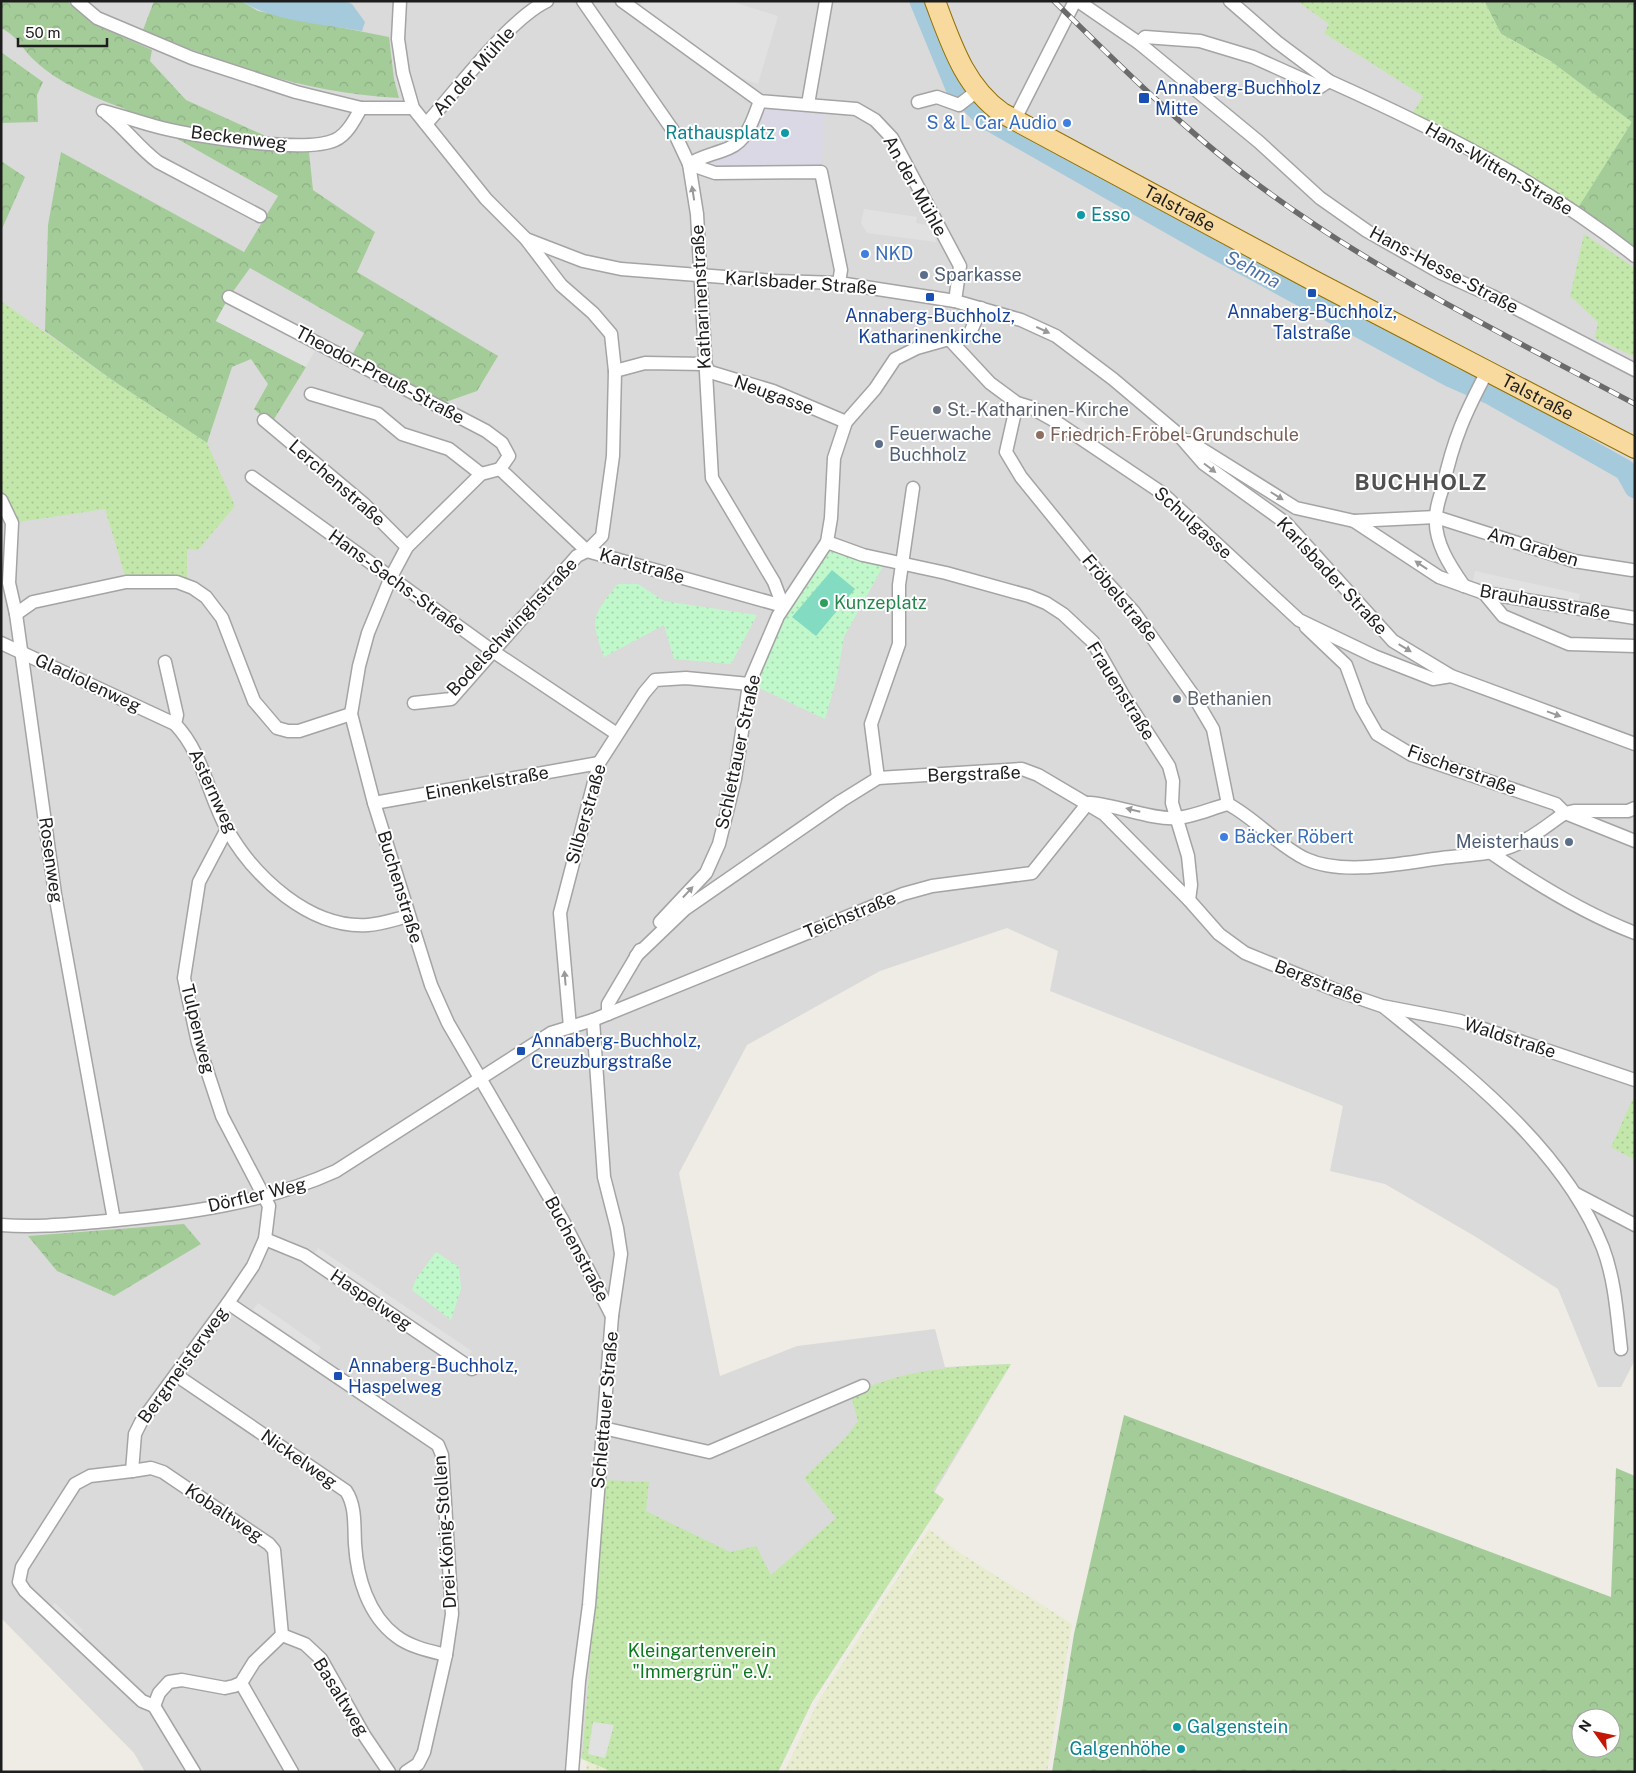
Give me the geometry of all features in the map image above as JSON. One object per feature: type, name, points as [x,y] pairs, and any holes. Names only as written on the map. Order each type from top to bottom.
[{"type":"main road","name":"Talstraße","points":[[935,1],[969,96],[992,106],[1014,121],[1486,374],[1635,448]]},
{"type":"street","points":[[77,1],[97,18],[192,58],[296,92],[361,108],[413,108]]},
{"type":"street","name":"Karlsbader Straße","points":[[400,1],[398,39],[400,58],[413,108],[486,199],[526,238],[582,261],[621,269],[700,276],[839,282],[955,301],[1021,320],[1056,336],[1113,379],[1176,433],[1204,464],[1286,524],[1393,641],[1451,676],[1635,744]]},
{"type":"street","name":"An der Mühle","points":[[426,124],[517,22],[535,7],[547,1]]},
{"type":"street","name":"Katharinenstraße","points":[[583,1],[598,26],[674,132],[689,164],[697,214],[704,364],[712,478],[774,582],[783,606]]},
{"type":"street","points":[[622,1],[760,101],[751,127],[742,139],[730,148],[703,155],[689,164]]},
{"type":"street","points":[[808,104],[826,1]]},
{"type":"street","points":[[1014,121],[1075,1]]},
{"type":"street","name":"Hans-Hesse-Straße","points":[[1078,1],[1139,43],[1259,142],[1320,198],[1367,231],[1441,273],[1492,296],[1635,370]]},
{"type":"street","name":"Hans-Witten-Straße","points":[[1230,1],[1277,42],[1329,81],[1484,156],[1592,222],[1635,256]]},
{"type":"street","name":"Hans-Witten-Straße","points":[[1139,43],[1145,37],[1200,41],[1253,57],[1320,88],[1329,81]]},
{"type":"street","points":[[918,102],[937,96],[959,105],[969,96]]},
{"type":"street","name":"An der Mühle","points":[[760,101],[856,109],[875,120],[892,138],[960,266],[955,301]]},
{"type":"street","name":"Beckenweg","points":[[260,216],[158,162],[145,152],[124,127],[103,111],[162,128],[256,143],[311,146],[336,140],[349,128],[361,108]]},
{"type":"street","points":[[689,164],[715,173],[821,172],[841,270],[839,282]]},
{"type":"street","name":"Bodelschwinghstraße","points":[[414,703],[451,699],[577,556],[587,551],[602,536],[613,456],[615,371],[611,334],[593,313],[561,285],[526,238]]},
{"type":"street","name":"Theodor-Preuß-Straße","points":[[228,296],[486,431],[502,443],[509,456],[500,469]]},
{"type":"street","name":"Schlettauer Straße","points":[[608,1014],[608,1004],[652,930],[706,873],[719,844],[735,779],[749,684],[783,606],[826,542],[830,518],[834,458],[846,422],[875,389],[895,359],[917,348],[949,339],[962,338],[970,333],[981,308]]},
{"type":"street","name":"Schulgasse","points":[[949,339],[990,383],[1017,403],[1030,407],[1055,421],[1162,493],[1299,620],[1374,656],[1433,679],[1451,676]]},
{"type":"street","points":[[615,371],[644,363],[704,364]]},
{"type":"street","name":"Neugasse","points":[[704,364],[710,372],[773,391],[846,422]]},
{"type":"street","points":[[1464,586],[1449,565],[1440,542],[1436,517],[1452,444],[1486,374]]},
{"type":"street","points":[[311,394],[378,414],[402,434],[449,449],[481,474],[500,469]]},
{"type":"street","name":"Fröbelstraße","points":[[1017,403],[1006,452],[1021,477],[1153,636],[1193,695],[1213,729],[1228,804]]},
{"type":"street","name":"Lerchenstraße","points":[[264,420],[364,504],[408,547]]},
{"type":"street","points":[[1176,433],[1296,508],[1354,521],[1436,517]]},
{"type":"street","name":"Karlstraße","points":[[500,469],[587,551],[783,606]]},
{"type":"street","name":"Buchenstraße","points":[[481,474],[408,547],[391,578],[363,650],[351,714],[374,803],[431,985],[448,1023],[562,1219],[612,1316]]},
{"type":"street","name":"Hans-Sachs-Straße","points":[[252,477],[494,652],[617,734]]},
{"type":"street","points":[[878,778],[871,724],[899,644],[899,585],[913,488]]},
{"type":"street","name":"Rosenweg","points":[[1,500],[12,523],[9,583],[16,614],[55,894],[114,1220]]},
{"type":"street","name":"Am Graben","points":[[1436,517],[1574,561],[1632,570]]},
{"type":"street","name":"Brauhausstraße","points":[[1354,521],[1439,577],[1484,593],[1635,618]]},
{"type":"street","name":"Frauenstraße","points":[[826,542],[863,555],[1029,596],[1046,602],[1079,628],[1093,642],[1123,694],[1169,766],[1173,780],[1172,803],[1188,856],[1191,885],[1189,900]]},
{"type":"street","points":[[16,614],[33,602],[126,582],[177,582],[193,588],[206,596],[222,618],[254,701],[277,728],[288,731],[300,731],[351,714]]},
{"type":"street","points":[[1484,593],[1503,616],[1569,644],[1635,646]]},
{"type":"street","name":"Fischerstraße","points":[[1299,620],[1346,665],[1361,706],[1377,734],[1412,756],[1556,804],[1566,813],[1635,842]]},
{"type":"street","name":"Gladiolenweg","points":[[1,642],[175,724]]},
{"type":"street","points":[[165,662],[177,715],[175,724]]},
{"type":"street","name":"Silberstraße","points":[[570,1027],[560,913],[599,763],[644,692],[655,680],[686,678],[749,684]]},
{"type":"street","name":"Asternweg","points":[[175,724],[188,737],[227,829],[260,874],[309,913],[337,922],[368,925],[409,916]]},
{"type":"street","name":"Einenkelstraße","points":[[374,803],[599,763]]},
{"type":"street","name":"Bergstraße","points":[[636,956],[685,909],[841,801],[878,778],[1022,769],[1038,775],[1088,802],[1104,814],[1189,900],[1219,934],[1245,953],[1338,991],[1382,1006]]},
{"type":"street","points":[[1088,802],[1109,804],[1166,818],[1178,818],[1228,804],[1247,814],[1283,844],[1306,859],[1326,864],[1367,867],[1490,852],[1518,844],[1566,813],[1574,810],[1628,811],[1635,808]]},
{"type":"street","name":"Teichstraße","points":[[570,1027],[593,1020],[903,894],[932,886],[1032,874],[1088,802]]},
{"type":"street","name":"Tulpenweg","points":[[227,829],[199,882],[184,978],[198,1043],[222,1116],[264,1196]]},
{"type":"street","points":[[1490,852],[1540,886],[1607,922],[1635,934]]},
{"type":"street","points":[[1382,1006],[1486,1092],[1563,1175],[1592,1223],[1613,1279],[1621,1349]]},
{"type":"street","name":"Waldstraße","points":[[1382,1006],[1460,1021],[1635,1080]]},
{"type":"street","name":"Schlettauer Straße","points":[[572,1772],[579,1680],[589,1604],[612,1316],[620,1254],[617,1228],[604,1177],[593,1020]]},
{"type":"street","name":"Dörfler Weg","points":[[1,1225],[34,1228],[155,1217],[264,1196],[310,1183],[336,1171],[508,1058],[551,1033],[570,1027]]},
{"type":"street","points":[[1576,1194],[1635,1225]]},
{"type":"street","name":"Bergmeisterweg","points":[[132,1471],[134,1434],[253,1266],[265,1239],[269,1206],[264,1196]]},
{"type":"street","name":"Haspelweg","points":[[265,1239],[304,1255],[472,1369]]},
{"type":"street","name":"Drei-König-Stollen","points":[[228,1303],[265,1326],[438,1445],[442,1454],[452,1614],[446,1655],[424,1752],[418,1764],[406,1772]]},
{"type":"street","name":"Nickelweg","points":[[176,1374],[346,1491],[353,1506],[356,1566],[364,1591],[378,1618],[396,1637],[422,1649],[446,1655]]},
{"type":"street","points":[[603,1428],[710,1452],[863,1386]]},
{"type":"street","name":"Kobaltweg","points":[[132,1471],[151,1468],[163,1472],[269,1544],[274,1550],[282,1635]]},
{"type":"street","points":[[132,1471],[90,1476],[75,1484],[22,1567],[20,1582],[25,1591],[142,1701],[154,1706],[194,1772]]},
{"type":"street","points":[[154,1706],[159,1693],[169,1682],[194,1681],[225,1688],[241,1682],[254,1662],[282,1635]]},
{"type":"street","name":"Basaltweg","points":[[282,1635],[305,1644],[321,1659],[364,1735],[390,1772]]},
{"type":"street","points":[[241,1682],[292,1772]]},
{"type":"shaded area","points":[[1,1],[1484,1],[1501,34],[1635,252],[1635,1360],[1621,1387],[1598,1387],[1558,1289],[1476,1237],[1385,1184],[1330,1171],[1343,1106],[1050,991],[1058,951],[1007,928],[880,971],[747,1045],[679,1173],[720,1376],[797,1346],[935,1329],[945,1367],[1011,1364],[934,1493],[944,1499],[812,1702],[778,1772],[613,1772],[567,1752],[566,1772],[145,1772],[134,1753],[1,1618]]},
{"type":"shaded area","points":[[643,1],[730,1],[778,16],[758,84],[741,78],[639,8]]},
{"type":"shaded area","name":"Rathausplatz","points":[[760,101],[825,106],[821,172],[715,173],[689,164],[731,147]]},
{"type":"shaded area","points":[[864,209],[917,217],[916,223],[932,226],[936,242],[867,233],[861,223]]},
{"type":"shaded area","points":[[229,297],[319,343],[306,367],[216,321]]},
{"type":"shaded area","points":[[1056,404],[1106,437],[1099,447],[1050,414]]},
{"type":"shaded area","points":[[1475,571],[1580,594],[1578,604],[1473,581]]},
{"type":"shaded area","points":[[318,1248],[472,1351],[466,1359],[313,1256]]},
{"type":"shaded area","points":[[258,1303],[321,1347],[317,1353],[253,1310]]},
{"type":"shaded area","points":[[55,1603],[83,1630],[78,1636],[49,1609]]},
{"type":"shaded area","points":[[593,1722],[614,1725],[605,1758],[588,1754]]},
{"type":"green space","points":[[1,1],[67,1],[92,23],[152,50],[150,61],[186,100],[301,152],[309,152],[313,190],[375,232],[357,272],[498,356],[477,391],[440,404],[351,357],[364,333],[250,268],[229,297],[216,321],[306,367],[271,424],[254,409],[268,384],[251,359],[232,367],[207,443],[112,380],[45,331],[48,225],[61,152],[244,252],[278,196],[123,108],[88,94],[54,76],[34,60],[12,35],[1,28]]},
{"type":"green space","points":[[154,1],[241,1],[258,11],[389,37],[394,79],[399,98],[333,91],[300,84],[237,66],[174,43],[143,30]]},
{"type":"green space","points":[[1297,1],[1484,1],[1501,34],[1552,62],[1632,122],[1578,208],[1412,114],[1423,96],[1324,33],[1329,24]]},
{"type":"green space","points":[[1484,1],[1635,1],[1635,252],[1578,208],[1552,62],[1501,34]]},
{"type":"green space","points":[[1,52],[43,82],[37,95],[38,122],[1,123]]},
{"type":"green space","points":[[1,161],[25,177],[1,231]]},
{"type":"green space","points":[[1584,234],[1635,268],[1635,357],[1595,338],[1598,322],[1570,296]]},
{"type":"green space","points":[[1,301],[112,380],[207,443],[235,506],[198,550],[187,549],[187,582],[126,579],[105,509],[12,523],[1,500]]},
{"type":"green space","points":[[825,550],[883,566],[844,637],[837,677],[825,719],[755,686],[786,607]]},
{"type":"green space","name":"Kunzeplatz","points":[[832,570],[855,589],[816,636],[792,617]]},
{"type":"green space","points":[[618,584],[638,584],[664,601],[757,615],[731,664],[674,659],[664,625],[604,657],[595,625],[596,618],[603,603]]},
{"type":"green space","points":[[1635,1094],[1635,1160],[1611,1147]]},
{"type":"green space","points":[[184,1224],[201,1244],[114,1296],[57,1271],[28,1236]]},
{"type":"green space","points":[[436,1252],[459,1267],[461,1289],[451,1320],[412,1290],[416,1279]]},
{"type":"green space","name":"Kleingartenverein \"Immergrün\" e.V.","points":[[1011,1364],[933,1491],[944,1499],[812,1702],[778,1772],[613,1772],[582,1759],[605,1480],[649,1482],[646,1511],[730,1552],[756,1546],[771,1575],[836,1518],[804,1478],[846,1437],[858,1421],[851,1396],[888,1380],[928,1371]]},
{"type":"green space","points":[[1124,1415],[1611,1597],[1616,1468],[1635,1476],[1635,1772],[1052,1772],[1074,1634]]},
{"type":"green space","points":[[929,1529],[957,1551],[1072,1624],[1047,1772],[784,1772],[819,1700]]},
{"type":"green space","points":[[587,1761],[613,1772],[586,1772]]},
{"type":"water","points":[[241,1],[345,1],[352,4],[365,22],[362,31],[315,24],[269,14]]},
{"type":"waterway","name":"Sehma","points":[[920,1],[956,88],[985,118],[1206,244],[1451,377],[1492,395],[1625,470],[1635,488]]},
{"type":"railway","points":[[1054,1],[1150,94],[1201,139],[1253,181],[1298,213],[1344,244],[1440,300],[1635,404]]},
{"type":"place","name":"Annaberg-Buchholz Mitte","points":[[1144,98]]},
{"type":"place","name":"S & L Car Audio","points":[[1067,123]]},
{"type":"place","name":"Rathausplatz","points":[[785,133]]},
{"type":"place","name":"Esso","points":[[1081,215]]},
{"type":"place","name":"NKD","points":[[865,254]]},
{"type":"place","name":"Sparkasse","points":[[924,275]]},
{"type":"place","name":"Annaberg-Buchholz, Talstraße","points":[[1312,293]]},
{"type":"place","name":"Annaberg-Buchholz, Katharinenkirche","points":[[930,297]]},
{"type":"place","name":"St.-Katharinen-Kirche","points":[[937,410]]},
{"type":"place","name":"Friedrich-Fröbel-Grundschule","points":[[1040,435]]},
{"type":"place","name":"Feuerwache Buchholz","points":[[879,444]]},
{"type":"place","name":"Kunzeplatz","points":[[824,603]]},
{"type":"place","name":"Bethanien","points":[[1177,699]]},
{"type":"place","name":"Bäcker Röbert","points":[[1224,837]]},
{"type":"place","name":"Meisterhaus","points":[[1569,842]]},
{"type":"place","name":"Annaberg-Buchholz, Creuzburgstraße","points":[[521,1051]]},
{"type":"place","name":"Annaberg-Buchholz, Haspelweg","points":[[338,1376]]},
{"type":"place","name":"Galgenstein","points":[[1177,1727]]},
{"type":"place","name":"Galgenhöhe","points":[[1181,1749]]},
{"type":"district","name":"BUCHHOLZ","points":[[1421,482]]}]
